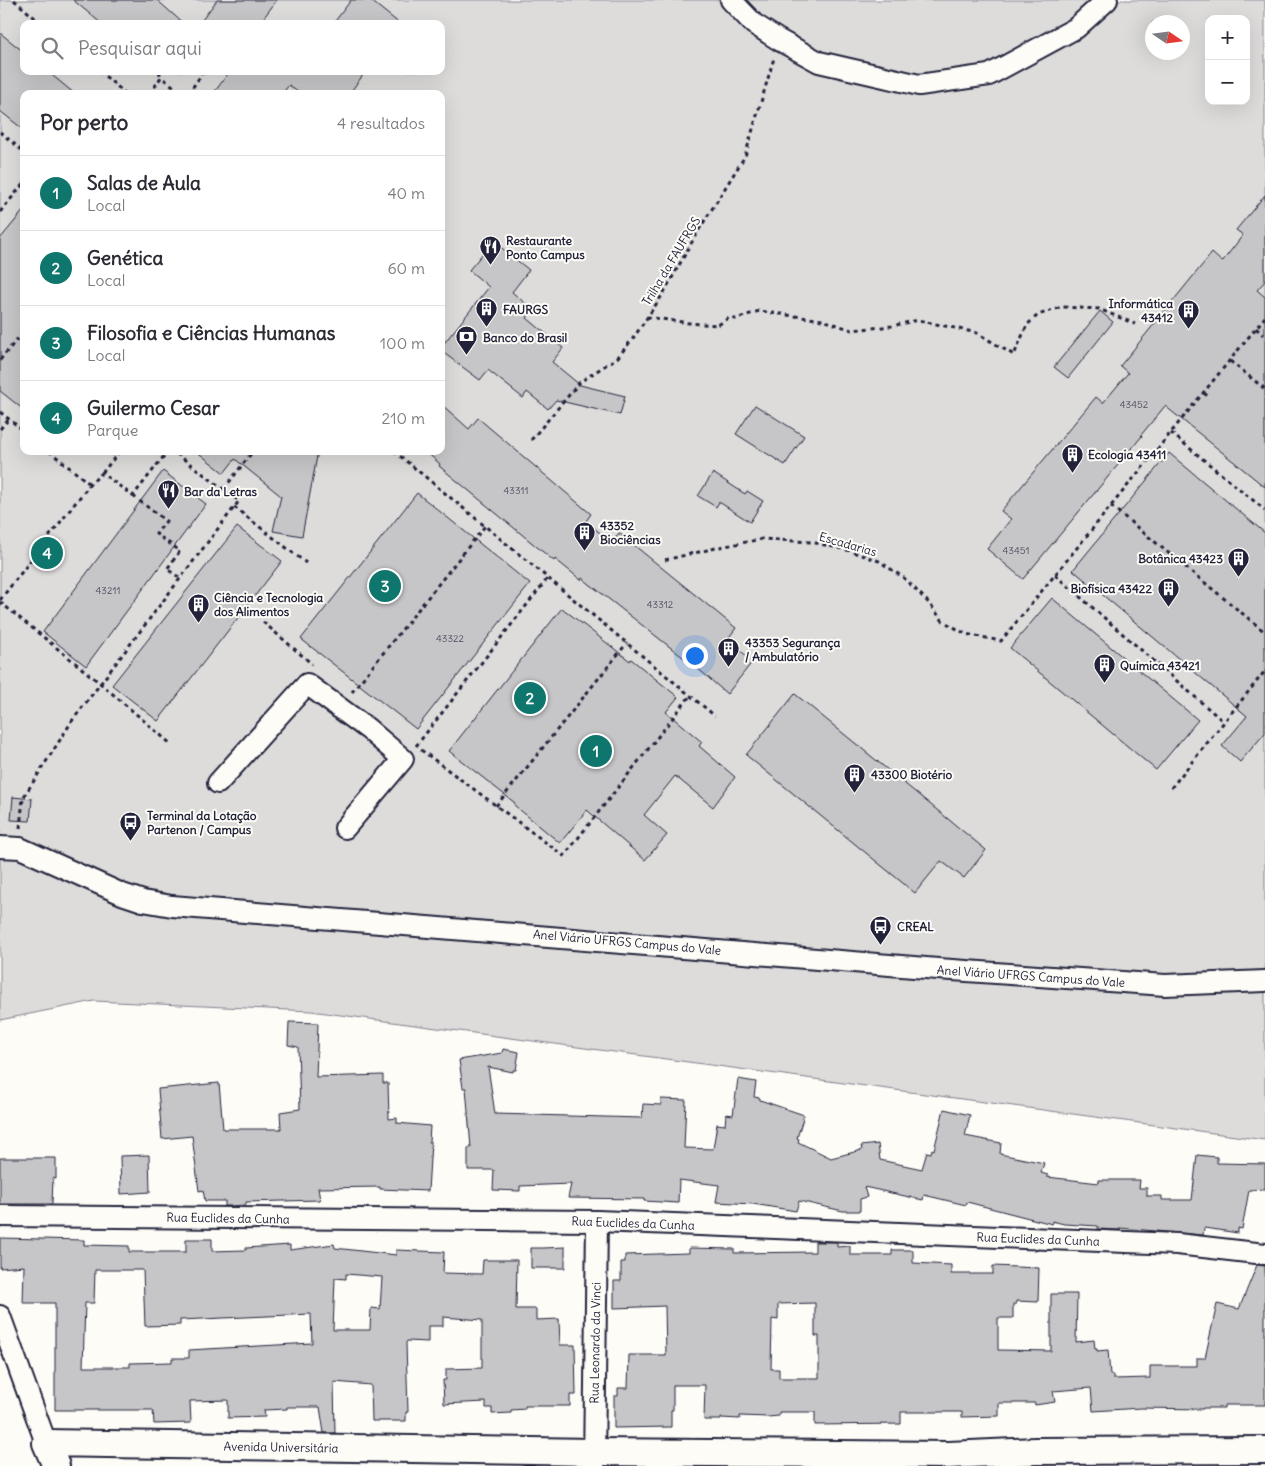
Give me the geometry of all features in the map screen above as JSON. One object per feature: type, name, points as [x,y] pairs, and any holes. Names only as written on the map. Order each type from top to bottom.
[{"type":"main road","name":"Avenida Universitária","points":[[51,1455],[593,1459],[949,1455],[1036,1459],[1265,1450]]},
{"type":"street","points":[[731,0],[754,24],[819,62],[919,85],[989,75],[1076,28],[1107,0]]},
{"type":"street","points":[[218,784],[307,684],[368,729],[403,758],[345,828]]},
{"type":"street","name":"Anel Viário UFRGS Campus do Vale","points":[[0,847],[20,848],[122,894],[143,901],[172,906],[938,969],[1155,984],[1265,981]]},
{"type":"street","name":"Rua Euclides da Cunha","points":[[0,1216],[597,1221],[1168,1244],[1265,1254]]},
{"type":"street","name":"Rua Leonardo da Vinci","points":[[593,1459],[597,1221]]},
{"type":"street","points":[[0,1316],[51,1455]]},
{"type":"path","points":[[14,0],[37,20]]},
{"type":"path","name":"Trilha da FAUFRGS","points":[[531,440],[580,382],[618,357],[663,294],[697,233],[745,156],[774,58]]},
{"type":"path","points":[[104,75],[121,90]]},
{"type":"path","points":[[160,75],[161,78],[178,90]]},
{"type":"path","points":[[191,90],[201,75]]},
{"type":"path","points":[[153,90],[161,78]]},
{"type":"path","points":[[0,132],[20,149]]},
{"type":"path","points":[[0,212],[20,188]]},
{"type":"path","points":[[647,317],[718,325],[729,318],[736,319],[759,311],[823,320],[852,330],[892,326],[918,320],[977,333],[1014,356],[1026,325],[1038,315],[1062,307],[1099,309],[1135,324]]},
{"type":"path","points":[[1224,722],[1055,575],[1265,317]]},
{"type":"path","points":[[1256,328],[1263,335]]},
{"type":"path","points":[[0,360],[20,335]]},
{"type":"path","points":[[1230,361],[1265,389]]},
{"type":"path","points":[[1204,393],[1210,398]]},
{"type":"path","points":[[0,412],[20,428]]},
{"type":"path","points":[[0,430],[9,419]]},
{"type":"path","points":[[1171,433],[1265,510]]},
{"type":"path","points":[[55,455],[90,484]]},
{"type":"path","points":[[117,455],[90,484],[0,601],[172,745]]},
{"type":"path","points":[[133,496],[165,455]]},
{"type":"path","points":[[20,832],[22,798],[72,721],[239,501],[177,455]]},
{"type":"path","points":[[224,489],[249,455]]},
{"type":"path","points":[[399,455],[715,716]]},
{"type":"path","points":[[102,473],[166,521],[156,534],[180,551],[167,569],[180,579]]},
{"type":"path","points":[[1112,506],[1265,632]]},
{"type":"path","points":[[234,507],[306,563]]},
{"type":"path","points":[[348,696],[485,526]]},
{"type":"path","name":"Escadarias","points":[[665,560],[762,539],[811,542],[847,550],[879,562],[904,578],[927,601],[943,621],[966,634],[1001,641],[1055,575]]},
{"type":"path","points":[[416,746],[548,578]]},
{"type":"path","points":[[263,622],[313,665]]},
{"type":"path","points":[[496,806],[627,644]]},
{"type":"path","points":[[1171,788],[1265,671]]},
{"type":"path","points":[[408,741],[564,856],[690,696]]},
{"type":"shaded area","points":[[0,0],[1265,0],[1265,1140],[311,1011],[94,1001],[0,1020]]},
{"type":"building","points":[[73,0],[157,0],[180,20],[97,20]]},
{"type":"building","points":[[217,0],[277,0],[262,20],[202,20]]},
{"type":"building","points":[[351,0],[370,0],[395,20],[336,20]]},
{"type":"building","points":[[0,33],[20,49],[20,75],[52,75],[70,90],[20,90],[20,127],[0,111]]},
{"type":"building","points":[[227,75],[363,75],[352,90],[295,90],[289,85],[285,90],[216,90]]},
{"type":"building","points":[[1265,195],[1265,281],[1257,290],[1265,297],[1265,487],[1165,406],[1023,579],[987,549],[1011,519],[1001,511],[1096,397],[1103,403],[1128,373],[1120,366],[1212,253],[1222,262],[1243,235],[1236,230]]},
{"type":"building","points":[[20,215],[20,407],[0,391],[0,239]]},
{"type":"building","points":[[493,241],[529,270],[512,292],[533,310],[527,318],[563,348],[552,362],[580,385],[625,396],[620,415],[556,400],[548,409],[527,392],[523,398],[488,370],[480,380],[445,354],[445,342],[489,287],[469,270]]},
{"type":"building","points":[[1100,311],[1113,322],[1068,378],[1054,367]]},
{"type":"building","points":[[755,405],[804,436],[785,465],[736,434]]},
{"type":"building","points":[[445,408],[469,429],[478,418],[591,514],[586,521],[612,543],[619,533],[736,628],[727,640],[753,661],[727,694],[582,578],[581,580],[555,559],[554,561],[439,466],[440,464],[430,455],[445,455]]},
{"type":"building","points":[[1169,453],[1265,533],[1265,733],[1240,762],[1222,746],[1247,716],[1073,570]]},
{"type":"building","points":[[201,455],[317,455],[302,536],[273,531],[281,496],[235,459],[224,473]]},
{"type":"building","points":[[163,471],[206,504],[86,666],[43,632]]},
{"type":"building","points":[[713,473],[745,494],[747,491],[763,501],[750,522],[719,502],[716,507],[698,496]]},
{"type":"building","points":[[417,493],[530,584],[416,729],[301,639]]},
{"type":"building","name":"Ciência e Tecnologia dos Alimentos","points":[[237,527],[282,561],[158,721],[112,685]]},
{"type":"building","name":"Química 43421","points":[[1052,598],[1198,720],[1156,770],[1010,648]]},
{"type":"building","points":[[562,608],[630,661],[631,659],[678,697],[666,712],[702,742],[699,746],[735,777],[713,807],[675,776],[644,815],[667,835],[645,860],[587,810],[560,843],[514,805],[515,803],[449,751]]},
{"type":"building","name":"43300 Biotério","points":[[795,694],[986,850],[964,878],[941,861],[915,893],[746,755]]},
{"type":"building","points":[[13,797],[32,799],[30,821],[11,820]]},
{"type":"building","points":[[289,1022],[318,1023],[316,1077],[383,1075],[383,1083],[388,1083],[389,1119],[397,1118],[397,1123],[430,1126],[428,1191],[380,1189],[380,1187],[318,1188],[320,1200],[246,1202],[246,1205],[229,1206],[225,1206],[225,1201],[205,1201],[203,1190],[199,1191],[192,1136],[162,1139],[158,1089],[219,1083],[223,1129],[281,1129],[280,1112],[300,1109],[298,1047],[288,1045]]},
{"type":"building","points":[[503,1049],[519,1052],[516,1070],[513,1070],[513,1072],[488,1067],[495,1114],[642,1118],[643,1104],[661,1105],[661,1099],[686,1100],[684,1148],[713,1149],[717,1124],[725,1125],[726,1114],[733,1115],[738,1079],[756,1082],[754,1097],[804,1115],[797,1138],[799,1139],[798,1142],[831,1158],[862,1150],[861,1146],[878,1144],[880,1160],[922,1169],[927,1152],[931,1153],[932,1149],[934,1150],[944,1109],[970,1115],[965,1136],[1001,1143],[1000,1154],[1044,1163],[1041,1173],[1048,1175],[1047,1177],[1099,1183],[1099,1180],[1140,1180],[1139,1188],[1147,1188],[1147,1196],[1162,1196],[1162,1200],[1192,1200],[1197,1155],[1217,1157],[1217,1163],[1265,1164],[1265,1189],[1249,1190],[1242,1229],[1238,1228],[1238,1233],[1204,1228],[1203,1235],[1120,1228],[1120,1230],[1098,1229],[1098,1226],[1064,1224],[1052,1221],[1052,1224],[967,1202],[966,1205],[924,1195],[923,1200],[864,1187],[867,1197],[860,1199],[860,1211],[843,1211],[799,1201],[796,1211],[753,1204],[716,1202],[719,1185],[679,1180],[678,1203],[644,1201],[644,1199],[568,1198],[571,1184],[520,1186],[520,1191],[493,1190],[494,1170],[468,1170],[468,1148],[471,1148],[466,1088],[463,1088],[459,1060],[502,1053]]},
{"type":"building","points":[[149,1155],[150,1192],[121,1194],[120,1156]]},
{"type":"building","points":[[0,1158],[56,1158],[56,1179],[53,1178],[52,1204],[0,1204]]},
{"type":"building","points":[[0,1238],[84,1240],[84,1245],[129,1246],[129,1252],[186,1252],[186,1239],[212,1239],[212,1251],[246,1250],[246,1248],[290,1245],[290,1250],[334,1244],[335,1248],[396,1255],[396,1250],[444,1252],[443,1273],[482,1274],[483,1260],[517,1260],[516,1309],[536,1309],[536,1320],[559,1319],[560,1345],[575,1345],[576,1395],[570,1395],[570,1406],[525,1406],[525,1409],[511,1410],[511,1413],[492,1414],[492,1408],[486,1408],[486,1402],[444,1404],[443,1380],[446,1380],[446,1369],[482,1368],[482,1320],[443,1317],[443,1326],[428,1326],[428,1342],[407,1341],[406,1343],[408,1412],[406,1412],[406,1421],[372,1421],[371,1385],[334,1382],[335,1433],[324,1433],[320,1407],[287,1407],[287,1409],[264,1410],[265,1417],[228,1418],[228,1400],[190,1401],[191,1423],[154,1424],[153,1410],[55,1410],[55,1303],[23,1303],[24,1266],[0,1268]],"holes":[[[95,1270],[143,1270],[145,1326],[180,1325],[180,1320],[311,1314],[312,1343],[189,1350],[189,1358],[172,1358],[172,1362],[130,1363],[130,1367],[83,1367],[85,1303],[94,1303]],[[346,1274],[382,1277],[380,1309],[371,1308],[370,1330],[333,1330],[335,1278],[346,1279]]]},
{"type":"building","points":[[815,1242],[837,1242],[837,1247],[850,1246],[850,1255],[892,1255],[892,1250],[913,1250],[913,1263],[951,1265],[951,1274],[993,1274],[993,1266],[1039,1268],[1038,1302],[1016,1301],[1016,1304],[1013,1304],[1013,1318],[998,1318],[998,1350],[1051,1351],[1051,1294],[1077,1294],[1076,1342],[1094,1340],[1097,1351],[1108,1350],[1110,1375],[1113,1375],[1113,1379],[1150,1378],[1150,1366],[1197,1366],[1197,1358],[1205,1358],[1217,1304],[1239,1309],[1257,1265],[1265,1266],[1265,1405],[1224,1405],[1224,1408],[1203,1409],[1141,1408],[1093,1411],[1091,1388],[1053,1391],[1055,1402],[1035,1405],[1035,1403],[999,1403],[999,1416],[962,1417],[962,1412],[901,1412],[901,1424],[815,1425],[815,1412],[779,1412],[779,1416],[740,1416],[740,1419],[721,1418],[721,1420],[704,1420],[705,1385],[673,1385],[671,1427],[614,1428],[614,1396],[618,1396],[618,1388],[628,1388],[629,1355],[666,1355],[665,1306],[614,1308],[614,1281],[621,1281],[621,1262],[625,1262],[625,1255],[689,1253],[689,1248],[734,1249],[734,1253],[815,1252]],"holes":[[[815,1303],[815,1336],[819,1336],[819,1378],[779,1378],[779,1369],[771,1369],[772,1319],[778,1320],[778,1304]]]},
{"type":"building","points":[[565,1247],[565,1268],[531,1268],[531,1248]]},
{"type":"place","name":"Restaurante Ponto Campus","points":[[490,266]]},
{"type":"place","name":"FAURGS","points":[[487,328]]},
{"type":"place","name":"Informática 43412","points":[[1189,329]]},
{"type":"place","name":"Banco do Brasil","points":[[467,356]]},
{"type":"place","name":"Ecologia 43411","points":[[1072,473]]},
{"type":"place","name":"Bar da Letras","points":[[168,510]]},
{"type":"place","name":"43352 Biociências","points":[[584,551]]},
{"type":"place","name":"Guilermo Cesar","points":[[47,553]]},
{"type":"place","name":"Botânica 43423","points":[[1239,577]]},
{"type":"place","name":"Filosofia e Ciências Humanas","points":[[385,586]]},
{"type":"place","name":"Biofísica 43422","points":[[1168,607]]},
{"type":"place","name":"Ciência e Tecnologia dos Alimentos","points":[[198,623]]},
{"type":"place","name":"43353 Segurança / Ambulatório","points":[[729,668]]},
{"type":"place","name":"Química 43421","points":[[1104,684]]},
{"type":"place","name":"Genética","points":[[530,698]]},
{"type":"place","name":"Salas de Aula","points":[[596,751]]},
{"type":"place","name":"43300 Biotério","points":[[855,793]]},
{"type":"place","name":"Terminal da Lotação Partenon / Campus","points":[[131,841]]},
{"type":"place","name":"CREAL","points":[[881,945]]}]
